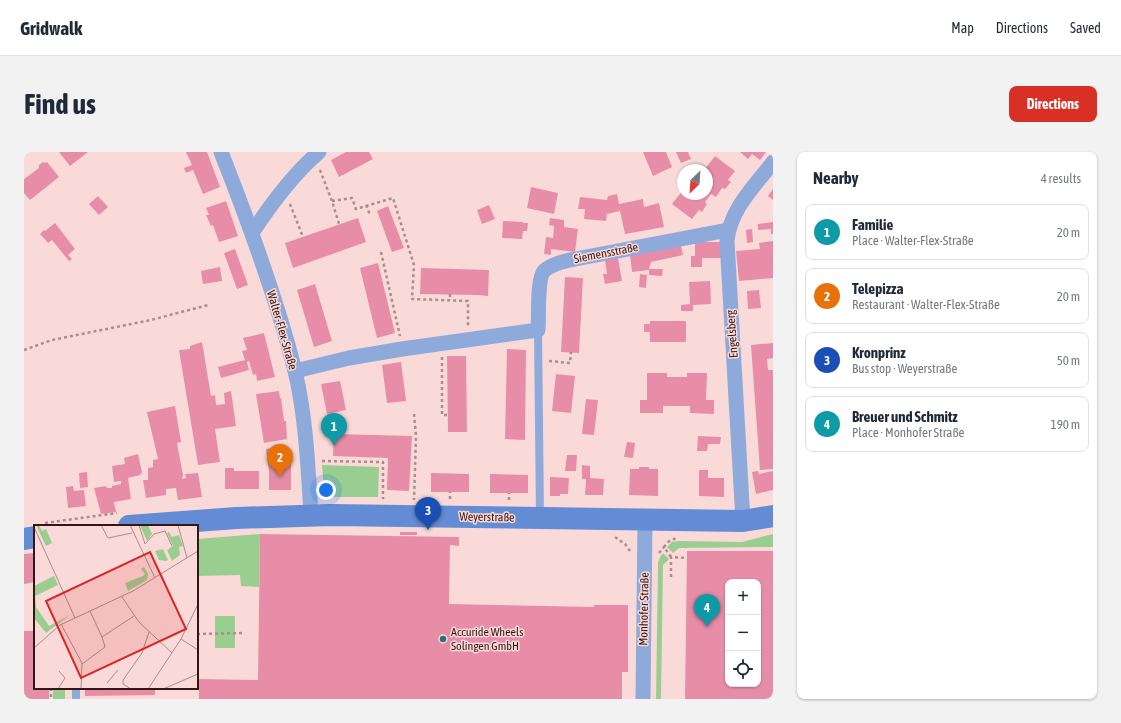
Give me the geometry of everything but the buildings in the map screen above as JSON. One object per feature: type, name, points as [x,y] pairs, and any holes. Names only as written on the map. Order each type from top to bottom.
[{"type":"main road","name":"Weyerstraße","points":[[142,525],[236,518],[311,515],[743,521],[773,516]]},
{"type":"main road","points":[[24,539],[34,537]]},
{"type":"street","name":"Walter-Flex-Straße","points":[[221,152],[252,233],[295,371],[305,433],[311,515]]},
{"type":"street","points":[[252,233],[284,189],[317,154]]},
{"type":"street","name":"Engelsberg","points":[[743,521],[727,240],[728,230],[739,206],[773,162]]},
{"type":"street","name":"Siemensstraße","points":[[538,330],[540,278],[545,270],[550,267],[570,260],[728,230]]},
{"type":"street","points":[[295,371],[349,358],[402,349],[538,330]]},
{"type":"street","name":"Monhofer Straße","points":[[642,699],[645,520]]},
{"type":"lane","name":"Siemensstraße","points":[[538,330],[540,518]]},
{"type":"path","points":[[317,154],[339,224]]},
{"type":"path","points":[[284,189],[303,237]]},
{"type":"path","points":[[332,201],[352,198],[356,209],[393,198],[414,265],[412,300],[468,301],[468,339]]},
{"type":"path","points":[[366,205],[370,215]]},
{"type":"path","points":[[381,252],[402,349]]},
{"type":"path","points":[[450,294],[450,300]]},
{"type":"path","points":[[24,350],[52,340],[151,320],[208,305]]},
{"type":"path","points":[[393,324],[397,323]]},
{"type":"path","points":[[442,343],[442,415],[448,415]]},
{"type":"path","points":[[538,360],[570,363],[571,352]]},
{"type":"path","points":[[442,376],[448,375]]},
{"type":"path","points":[[414,414],[416,436],[414,501]]},
{"type":"path","points":[[307,461],[384,462],[383,500]]},
{"type":"path","points":[[450,492],[450,501]]},
{"type":"path","points":[[509,502],[510,493]]},
{"type":"path","points":[[666,549],[671,557],[671,577]]},
{"type":"path","points":[[671,557],[687,558]]},
{"type":"path","points":[[198,634],[245,633]]},
{"type":"green space","points":[[322,465],[379,467],[378,497],[335,497],[328,495],[324,489]]},
{"type":"green space","points":[[260,534],[259,587],[241,586],[240,575],[198,576],[198,539]]},
{"type":"green space","points":[[773,534],[773,547],[679,548],[673,553],[667,547],[672,542],[678,541],[742,542]]},
{"type":"green space","points":[[663,553],[669,559],[663,565],[661,699],[656,699],[658,563]]},
{"type":"green space","points":[[215,616],[235,616],[235,648],[215,648]]},
{"type":"green space","points":[[53,689],[65,689],[65,699],[53,699]]},
{"type":"place","name":"Familie","points":[[334,446]]},
{"type":"place","name":"Telepizza","points":[[280,477]]},
{"type":"place","name":"Kronprinz","points":[[428,530]]},
{"type":"place","name":"Breuer und Schmitz","points":[[707,627]]},
{"type":"place","name":"Accuride Wheels Solingen GmbH","points":[[443,639]]}]
